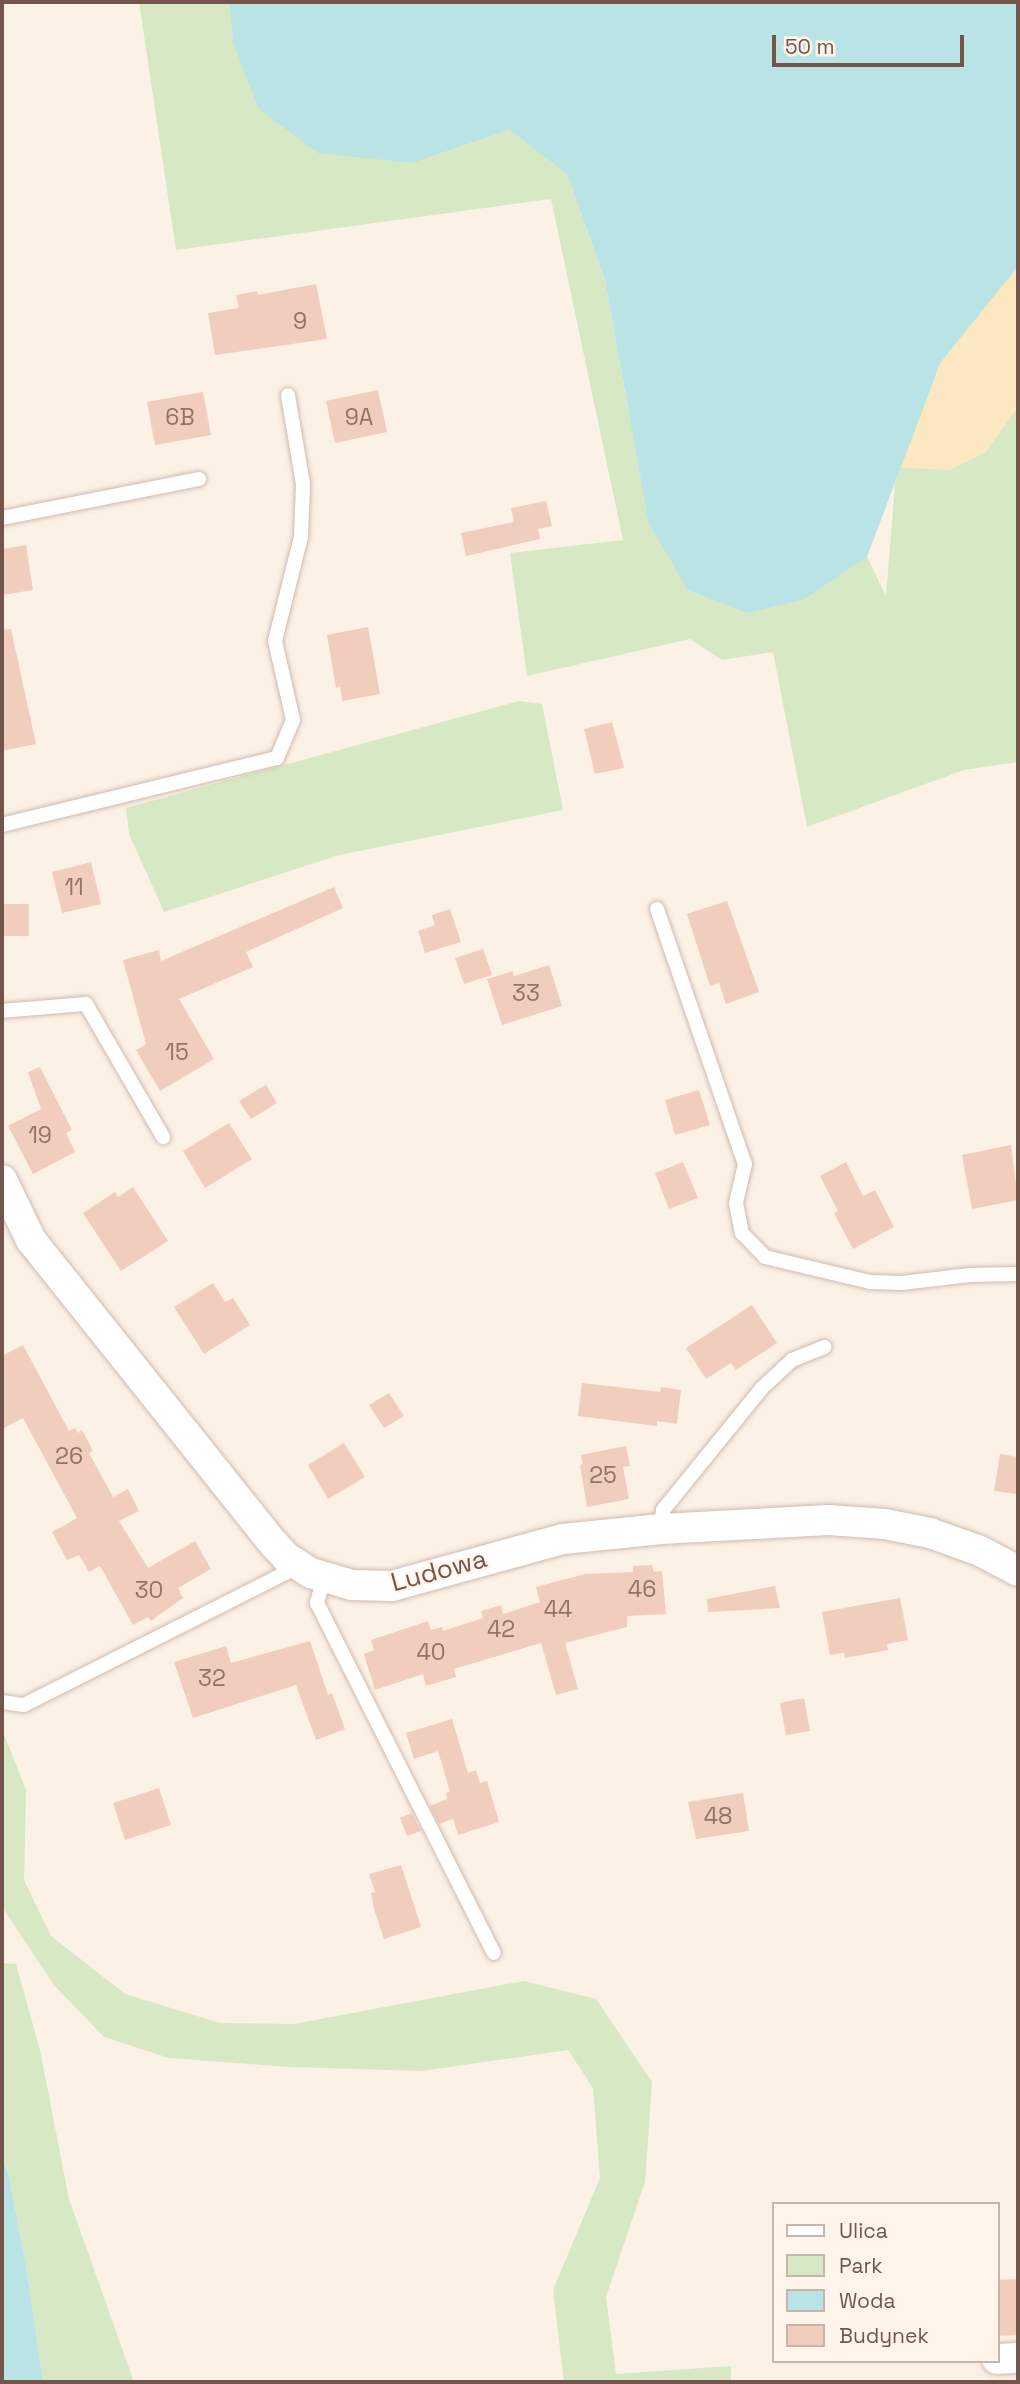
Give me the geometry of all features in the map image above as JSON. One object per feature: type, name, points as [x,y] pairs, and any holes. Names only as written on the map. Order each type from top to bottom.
[{"type":"street","name":"Ludowa","points":[[2,1180],[31,1240],[274,1544],[312,1572],[352,1585],[392,1586],[563,1539],[661,1529],[829,1520],[885,1524],[956,1542],[1018,1571]]},
{"type":"street","points":[[999,2359],[1018,2358]]},
{"type":"lane","points":[[2,825],[277,758],[293,720],[275,641],[301,537],[303,484],[288,395]]},
{"type":"lane","points":[[2,518],[199,479]]},
{"type":"lane","points":[[657,909],[746,1164],[736,1203],[742,1233],[765,1257],[870,1283],[1018,1274]]},
{"type":"lane","points":[[2,1011],[86,1004],[163,1137]]},
{"type":"lane","points":[[661,1529],[663,1510],[762,1388],[792,1360],[825,1347]]},
{"type":"lane","points":[[2,1702],[24,1705],[312,1572],[317,1603],[494,1953]]},
{"type":"green space","points":[[139,2],[229,2],[233,42],[413,163],[509,130],[567,174],[605,280],[628,409],[805,599],[867,557],[886,596],[895,484],[1018,53],[1018,762],[964,770],[807,827],[773,652],[722,660],[690,639],[527,676],[510,553],[623,540],[551,199],[176,250]]},
{"type":"green space","points":[[519,701],[542,704],[563,810],[339,855],[164,912],[129,834],[126,808]]},
{"type":"green space","points":[[2,1729],[26,1790],[24,1880],[51,1936],[125,1994],[220,2023],[294,2024],[524,1981],[596,1999],[652,2082],[645,2182],[606,2297],[616,2374],[731,2366],[731,2382],[564,2382],[553,2290],[600,2178],[593,2088],[568,2050],[422,2071],[290,2067],[169,2058],[104,2037],[54,1985],[2,1907]]},
{"type":"green space","points":[[2,1963],[16,1964],[40,2050],[69,2199],[134,2382],[43,2382],[26,2265],[9,2177],[2,2156]]},
{"type":"sand","points":[[1018,266],[1018,407],[985,453],[950,470],[901,468],[940,363]]},
{"type":"water","points":[[229,2],[1018,2],[1018,266],[940,363],[867,557],[805,599],[747,613],[688,590],[649,524],[605,280],[567,174],[509,130],[413,163],[318,153],[258,108],[233,42]]},
{"type":"water","points":[[2,2156],[9,2177],[26,2265],[43,2382],[2,2382]]},
{"type":"building","points":[[316,284],[327,339],[215,355],[208,313],[239,308],[236,295],[257,291],[258,295]]},
{"type":"building","points":[[378,390],[387,432],[335,443],[326,401]]},
{"type":"building","points":[[203,392],[211,435],[155,445],[147,402]]},
{"type":"building","points":[[546,501],[552,526],[538,529],[540,539],[466,556],[461,533],[514,522],[511,508]]},
{"type":"building","points":[[26,545],[33,590],[2,595],[2,549]]},
{"type":"building","points":[[368,627],[380,694],[342,701],[340,687],[336,688],[327,635]]},
{"type":"building","points":[[11,629],[36,744],[2,751],[2,630]]},
{"type":"building","points":[[612,722],[624,768],[595,774],[584,729]]},
{"type":"building","points":[[91,862],[101,904],[62,913],[52,872]]},
{"type":"building","points":[[334,887],[343,908],[246,952],[253,967],[179,999],[214,1059],[160,1091],[136,1050],[146,1044],[123,960],[159,950],[161,961]]},
{"type":"building","points":[[727,901],[759,992],[726,1004],[719,983],[710,986],[687,914]]},
{"type":"building","points":[[2,904],[29,904],[29,936],[2,936]]},
{"type":"building","points":[[450,909],[461,942],[425,953],[418,931],[435,925],[432,915]]},
{"type":"building","points":[[483,949],[492,975],[464,984],[455,958]]},
{"type":"building","points":[[549,965],[562,1006],[502,1025],[487,979],[513,971],[514,976]]},
{"type":"building","points":[[40,1067],[72,1130],[66,1133],[75,1152],[33,1174],[8,1126],[41,1109],[28,1072]]},
{"type":"building","points":[[266,1085],[277,1103],[251,1119],[239,1101]]},
{"type":"building","points":[[699,1090],[710,1125],[675,1135],[665,1100]]},
{"type":"building","points":[[229,1123],[252,1159],[205,1188],[183,1151]]},
{"type":"building","points":[[1011,1145],[1018,1200],[972,1209],[962,1155]]},
{"type":"building","points":[[683,1162],[698,1198],[669,1209],[655,1173]]},
{"type":"building","points":[[846,1162],[863,1196],[875,1190],[894,1227],[853,1249],[834,1213],[838,1211],[820,1176]]},
{"type":"building","points":[[133,1187],[168,1241],[121,1271],[83,1213],[115,1192],[118,1197]]},
{"type":"building","points":[[213,1283],[225,1302],[233,1298],[250,1325],[204,1354],[174,1307]]},
{"type":"building","points":[[752,1305],[777,1343],[736,1370],[731,1363],[706,1379],[686,1348]]},
{"type":"building","points":[[23,1345],[69,1431],[75,1428],[78,1433],[82,1430],[93,1451],[89,1453],[113,1497],[128,1489],[139,1511],[119,1521],[148,1568],[195,1541],[211,1569],[178,1588],[183,1598],[151,1621],[148,1617],[133,1625],[100,1566],[89,1572],[79,1555],[67,1560],[52,1532],[77,1518],[23,1418],[2,1429],[2,1356]]},
{"type":"building","points":[[582,1383],[660,1392],[661,1387],[681,1390],[677,1424],[657,1421],[657,1426],[578,1416]]},
{"type":"building","points":[[389,1393],[404,1416],[384,1428],[369,1405]]},
{"type":"building","points":[[344,1443],[365,1477],[328,1499],[308,1465]]},
{"type":"building","points":[[626,1446],[630,1466],[623,1467],[629,1499],[587,1507],[580,1465],[583,1464],[581,1455]]},
{"type":"building","points":[[1000,1454],[1018,1457],[1018,1494],[994,1491]]},
{"type":"building","points":[[652,1565],[654,1572],[662,1571],[666,1614],[627,1616],[627,1627],[565,1643],[578,1689],[556,1695],[541,1643],[454,1669],[456,1677],[426,1686],[423,1674],[375,1690],[364,1654],[374,1650],[371,1640],[428,1621],[431,1630],[442,1627],[443,1631],[483,1618],[481,1611],[501,1605],[503,1614],[540,1602],[536,1587],[585,1574],[633,1572],[633,1566]]},
{"type":"building","points":[[775,1586],[780,1608],[708,1612],[707,1599]]},
{"type":"building","points":[[900,1598],[908,1640],[887,1644],[888,1650],[845,1658],[844,1653],[830,1655],[822,1612]]},
{"type":"building","points":[[310,1641],[328,1695],[332,1693],[345,1729],[316,1740],[296,1685],[193,1718],[174,1662],[226,1646],[231,1663]]},
{"type":"building","points":[[804,1698],[810,1731],[786,1735],[780,1703]]},
{"type":"building","points":[[452,1719],[468,1773],[476,1770],[480,1783],[487,1781],[499,1822],[458,1835],[453,1819],[439,1824],[430,1806],[447,1799],[446,1793],[450,1792],[438,1751],[414,1759],[406,1733]]},
{"type":"building","points":[[159,1788],[171,1825],[125,1840],[113,1803]]},
{"type":"building","points":[[743,1793],[749,1831],[696,1839],[688,1802]]},
{"type":"building","points":[[412,1813],[421,1831],[407,1836],[400,1818]]},
{"type":"building","points":[[401,1865],[421,1927],[384,1939],[374,1909],[371,1893],[375,1892],[369,1874]]},
{"type":"building","points":[[1018,2279],[1018,2335],[999,2336],[999,2280]]}]
